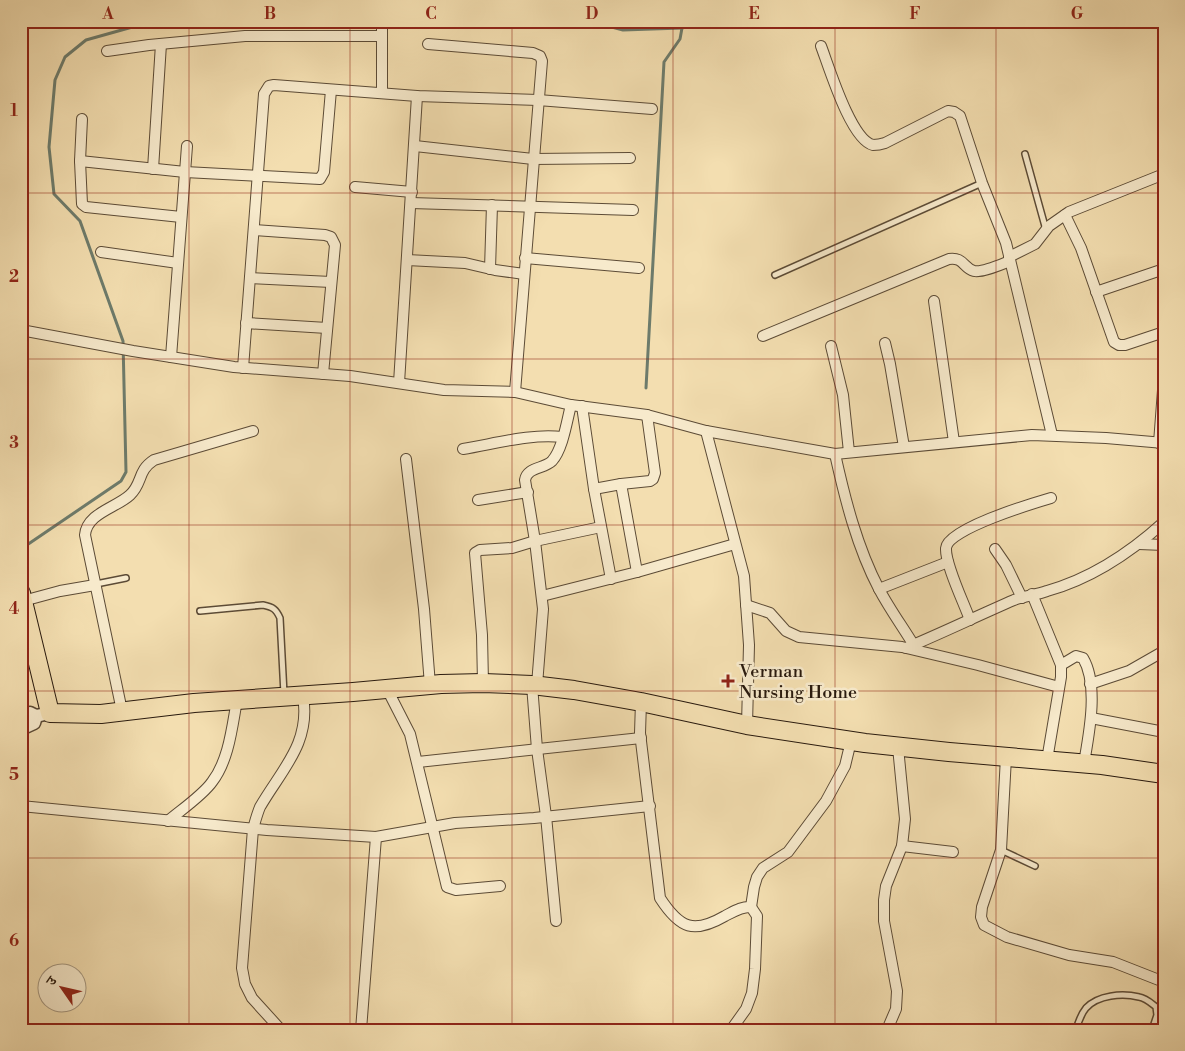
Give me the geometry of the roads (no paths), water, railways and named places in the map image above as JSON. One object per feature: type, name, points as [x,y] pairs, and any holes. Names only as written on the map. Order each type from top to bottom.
[{"type":"highway","points":[[22,597],[43,715],[101,714],[194,703],[430,685],[483,683],[535,685],[641,702],[747,724],[851,741],[1084,763],[1164,774]]},
{"type":"street","points":[[382,21],[382,93]]},
{"type":"street","points":[[106,51],[246,36],[382,36]]},
{"type":"street","points":[[153,169],[161,44]]},
{"type":"street","points":[[428,44],[536,54],[541,57],[515,392]]},
{"type":"street","points":[[821,46],[850,120],[865,141],[874,145],[885,143],[948,111],[960,116],[982,183],[1006,242],[1052,435]]},
{"type":"street","points":[[243,368],[264,94],[269,86],[417,96],[538,100],[652,110]]},
{"type":"street","points":[[80,161],[185,172],[317,180],[322,178],[324,172],[331,90]]},
{"type":"street","points":[[399,384],[417,96]]},
{"type":"street","points":[[82,119],[81,201],[86,207],[181,217]]},
{"type":"street","points":[[170,357],[187,146]]},
{"type":"street","points":[[415,146],[533,159],[630,158]]},
{"type":"street","points":[[763,336],[949,259],[959,259],[974,271],[981,271],[1010,259],[1035,244],[1046,230],[1064,215],[1164,174]]},
{"type":"street","points":[[355,187],[412,192]]},
{"type":"street","points":[[411,203],[633,210]]},
{"type":"street","points":[[490,268],[492,205]]},
{"type":"street","points":[[1064,215],[1081,248],[1114,342],[1119,345],[1125,344],[1164,332]]},
{"type":"street","points":[[254,230],[325,235],[331,237],[335,245],[323,374]]},
{"type":"street","points":[[101,252],[178,263]]},
{"type":"street","points":[[526,258],[639,268]]},
{"type":"street","points":[[407,260],[465,263],[524,274]]},
{"type":"street","points":[[1096,292],[1164,270]]},
{"type":"street","points":[[250,278],[331,282]]},
{"type":"street","points":[[934,301],[954,442]]},
{"type":"street","points":[[246,323],[327,328]]},
{"type":"street","points":[[21,330],[133,351],[243,368],[323,374],[444,390],[515,392],[571,405],[647,415],[706,431],[835,454],[1032,435],[1106,438],[1161,443],[1164,377]]},
{"type":"street","points":[[885,344],[904,446]]},
{"type":"street","points":[[831,346],[843,395],[849,452]]},
{"type":"street","points":[[556,921],[546,816],[537,749],[535,685],[543,609],[536,540],[525,480],[526,476],[534,470],[550,463],[558,453],[571,405]]},
{"type":"street","points":[[582,406],[594,489],[611,579]]},
{"type":"street","points":[[594,489],[650,481],[655,476],[647,415]]},
{"type":"street","points":[[122,711],[85,529],[95,517],[134,491],[147,464],[161,458],[253,431]]},
{"type":"street","points":[[706,431],[744,576],[749,645],[747,724]]},
{"type":"street","points":[[463,449],[535,436],[550,435],[562,438]]},
{"type":"street","points":[[835,454],[847,504],[862,549],[879,589],[909,646]]},
{"type":"street","points":[[406,459],[424,609],[430,685]]},
{"type":"street","points":[[621,484],[637,572]]},
{"type":"street","points":[[478,500],[528,492]]},
{"type":"street","points":[[970,620],[948,562],[946,547],[949,540],[1002,513],[1051,498]]},
{"type":"street","points":[[909,646],[1027,596],[1046,592],[1086,575],[1139,544],[1164,522]]},
{"type":"street","points":[[483,683],[482,635],[474,554],[480,550],[512,548],[536,540],[601,527]]},
{"type":"street","points":[[542,596],[637,572],[735,544]]},
{"type":"street","points":[[1139,544],[1164,545]]},
{"type":"street","points":[[996,549],[1027,596],[1061,665],[1047,760]]},
{"type":"street","points":[[879,589],[948,562]]},
{"type":"street","points":[[22,597],[95,585]]},
{"type":"street","points":[[746,605],[770,613],[786,631],[798,637],[909,646],[1059,687]]},
{"type":"street","points":[[1090,684],[1129,671],[1164,651]]},
{"type":"street","points":[[1061,665],[1076,656],[1083,658],[1086,664],[1090,684],[1091,718],[1084,763]]},
{"type":"street","points":[[387,689],[410,734],[447,887],[456,890],[500,886]]},
{"type":"street","points":[[281,1030],[252,998],[245,984],[242,968],[252,829],[259,809],[289,762],[302,736],[305,721],[303,696]]},
{"type":"street","points":[[168,821],[212,783],[218,772],[231,732],[236,700]]},
{"type":"street","points":[[641,702],[641,738],[660,898],[675,917],[685,924],[694,927],[710,925],[734,911],[751,907]]},
{"type":"street","points":[[21,717],[30,713],[43,715]]},
{"type":"street","points":[[21,729],[34,723],[43,715]]},
{"type":"street","points":[[1091,718],[1164,732]]},
{"type":"street","points":[[418,762],[641,738]]},
{"type":"street","points":[[731,1030],[746,1009],[752,993],[757,916],[751,907],[757,877],[763,868],[788,852],[826,801],[844,766],[851,741]]},
{"type":"street","points":[[887,1030],[896,1009],[897,991],[884,921],[884,900],[886,886],[902,846],[905,819],[898,746]]},
{"type":"street","points":[[1006,757],[1001,850],[982,907],[981,916],[984,925],[1007,937],[1069,955],[1113,962],[1164,982]]},
{"type":"street","points":[[21,806],[252,829],[376,837],[455,823],[650,806]]},
{"type":"street","points":[[361,1030],[376,837]]},
{"type":"street","points":[[902,846],[953,852]]},
{"type":"lane","points":[[1025,154],[1046,230]]},
{"type":"lane","points":[[775,275],[982,183]]},
{"type":"lane","points":[[95,585],[126,578]]},
{"type":"lane","points":[[200,610],[263,605],[271,606],[276,610],[280,618],[284,697]]},
{"type":"lane","points":[[1001,850],[1035,866]]},
{"type":"lane","points":[[1076,1030],[1086,1008],[1097,999],[1113,995],[1139,997],[1148,1000],[1156,1007],[1157,1015],[1152,1030]]},
{"type":"waterway","points":[[21,549],[121,481],[126,472],[123,341],[80,221],[54,194],[49,147],[55,80],[65,57],[86,40],[136,26],[168,21]]},
{"type":"waterway","points":[[285,21],[326,25],[334,21]]},
{"type":"waterway","points":[[589,21],[623,30],[682,28],[699,21]]},
{"type":"waterway","points":[[646,388],[664,62],[680,39],[682,28]]},
{"type":"place","name":"Verman Nursing Home","points":[[728,681]]}]
